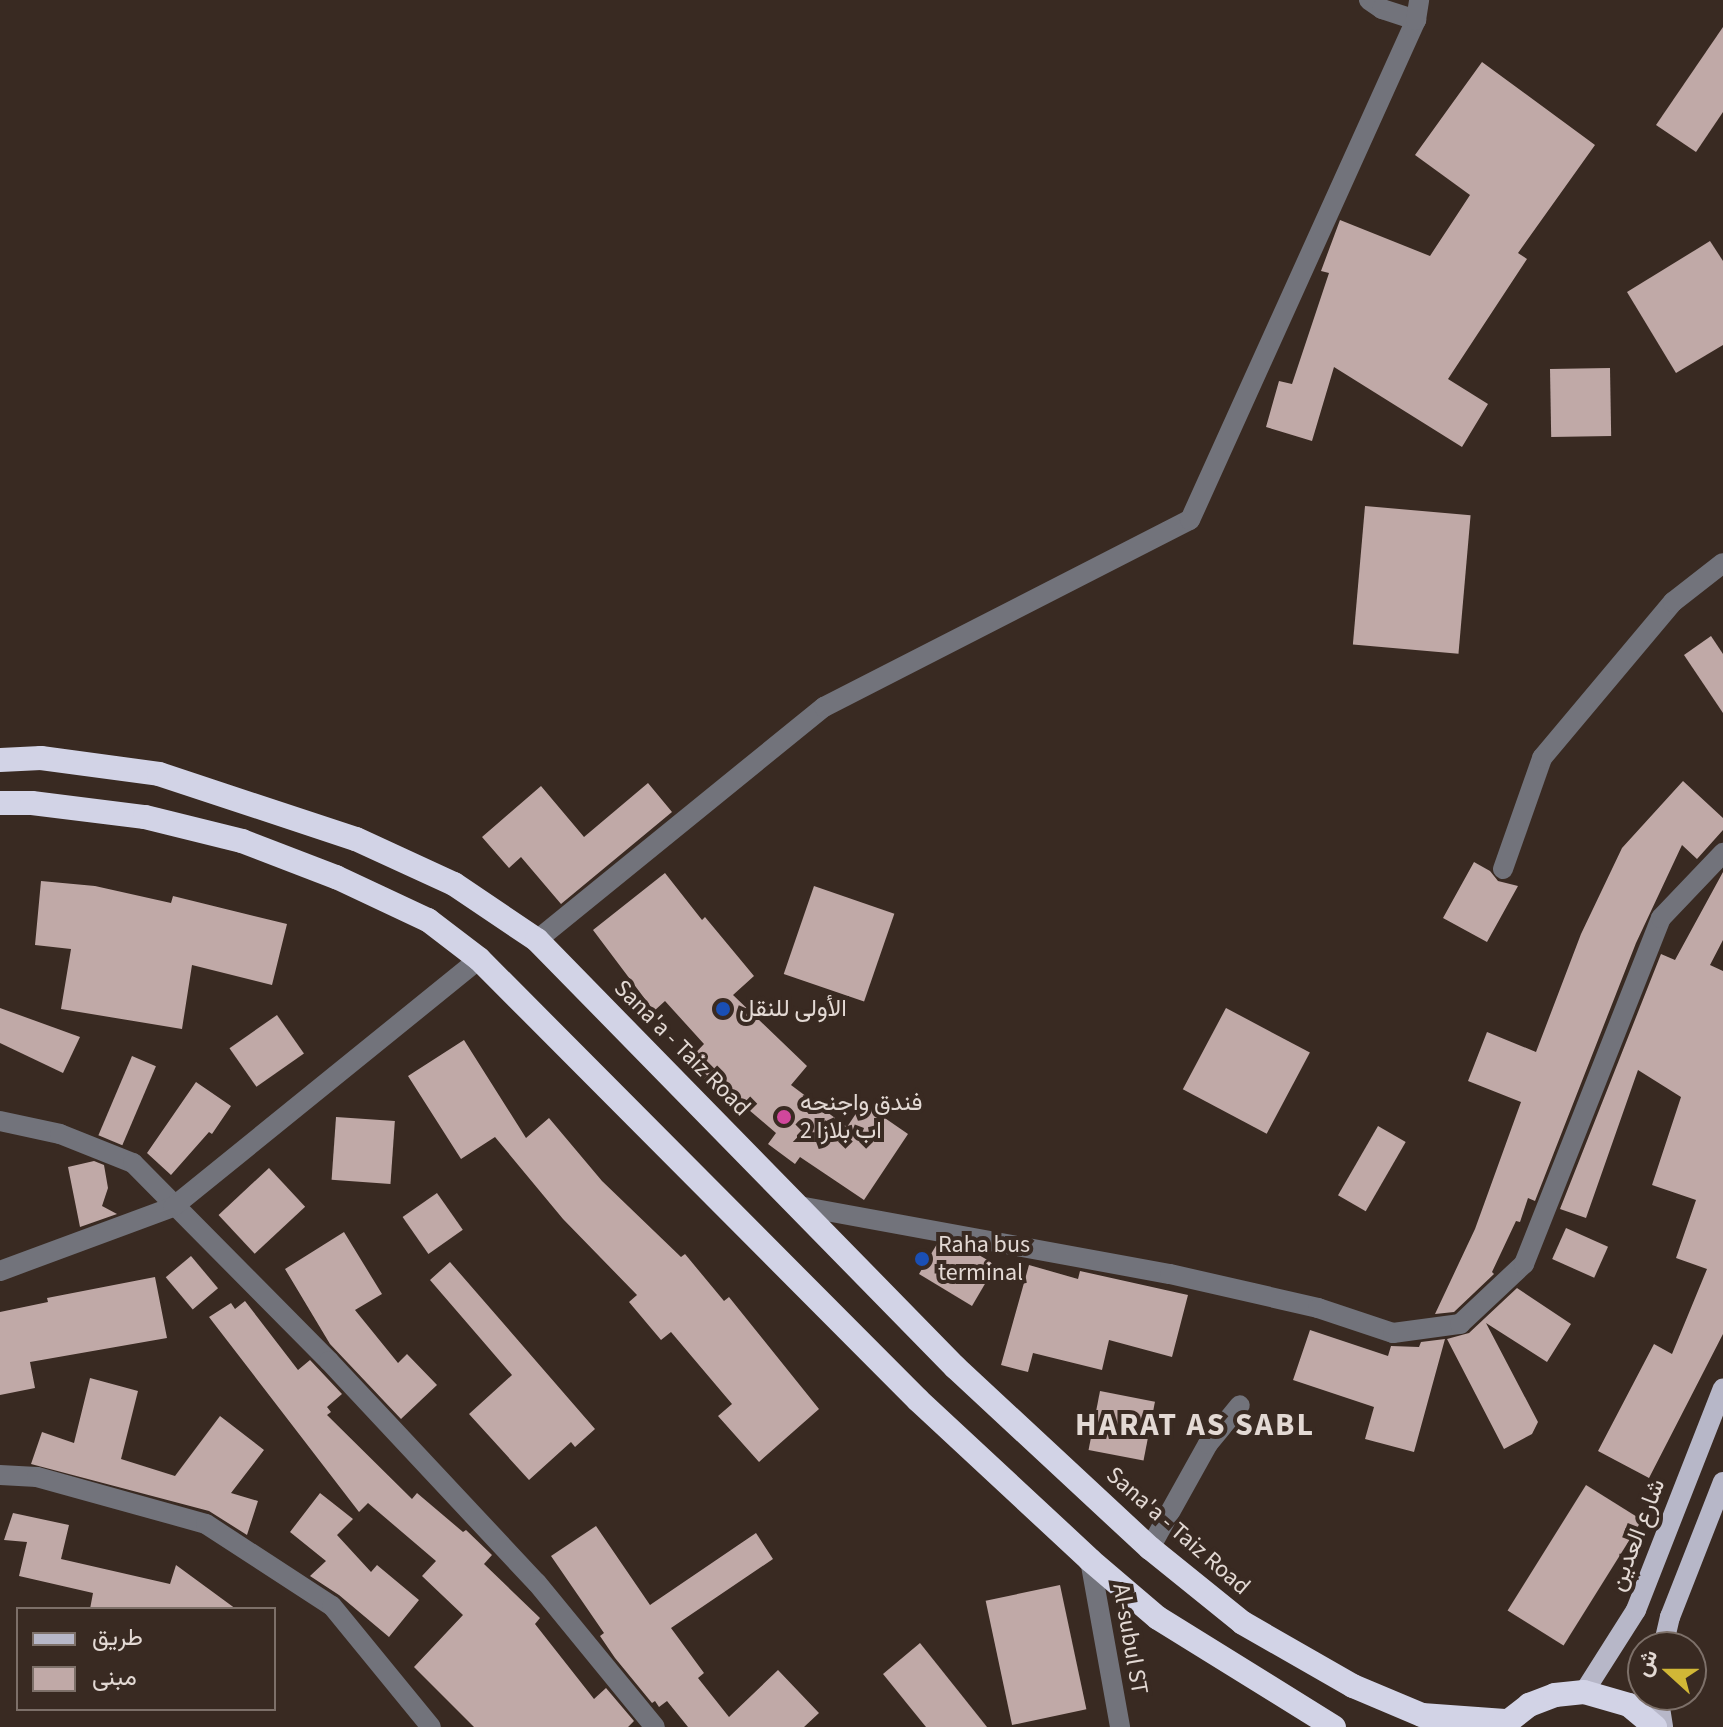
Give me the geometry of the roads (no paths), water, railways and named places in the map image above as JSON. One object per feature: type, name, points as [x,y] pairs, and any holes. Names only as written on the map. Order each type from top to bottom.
[{"type":"highway","name":"Sana'a - Taiz Road","points":[[0,760],[41,758],[159,774],[356,839],[454,884],[537,940],[955,1367],[1150,1548],[1243,1623],[1353,1686],[1422,1715],[1503,1724]]},
{"type":"highway","points":[[0,803],[32,803],[145,817],[242,841],[336,877],[428,920],[479,959],[918,1400],[1090,1560],[1158,1618],[1334,1727]]},
{"type":"highway","points":[[1503,1724],[1542,1700],[1584,1692],[1629,1705],[1655,1727]]},
{"type":"main road","name":"شارع العدين","points":[[1584,1692],[1636,1610],[1723,1388]]},
{"type":"main road","points":[[1667,1631],[1723,1482]]},
{"type":"street","points":[[537,940],[824,707],[1190,520],[1418,10],[1382,9],[1369,0]]},
{"type":"street","points":[[1503,869],[1542,758],[1673,602],[1723,563]]},
{"type":"street","points":[[799,1206],[1170,1274],[1318,1308],[1393,1333],[1460,1324],[1524,1264],[1661,918],[1723,853]]},
{"type":"street","points":[[0,1271],[173,1207],[479,959]]},
{"type":"street","points":[[0,1121],[60,1134],[133,1163],[173,1207],[329,1361],[537,1583],[655,1727]]},
{"type":"street","points":[[1150,1548],[1208,1444],[1240,1405]]},
{"type":"street","points":[[0,1475],[37,1477],[206,1524],[332,1606],[431,1727]]},
{"type":"street","name":"Al-subul ST","points":[[1090,1560],[1120,1727]]},
{"type":"place","name":"الأولى للنقل","points":[[723,1009]]},
{"type":"place","name":"فندق واجنحه اب بلازا 2","points":[[784,1117]]},
{"type":"place","name":"Raha bus terminal","points":[[922,1259]]},
{"type":"district","name":"HARAT AS SABL","points":[[1195,1425]]}]
